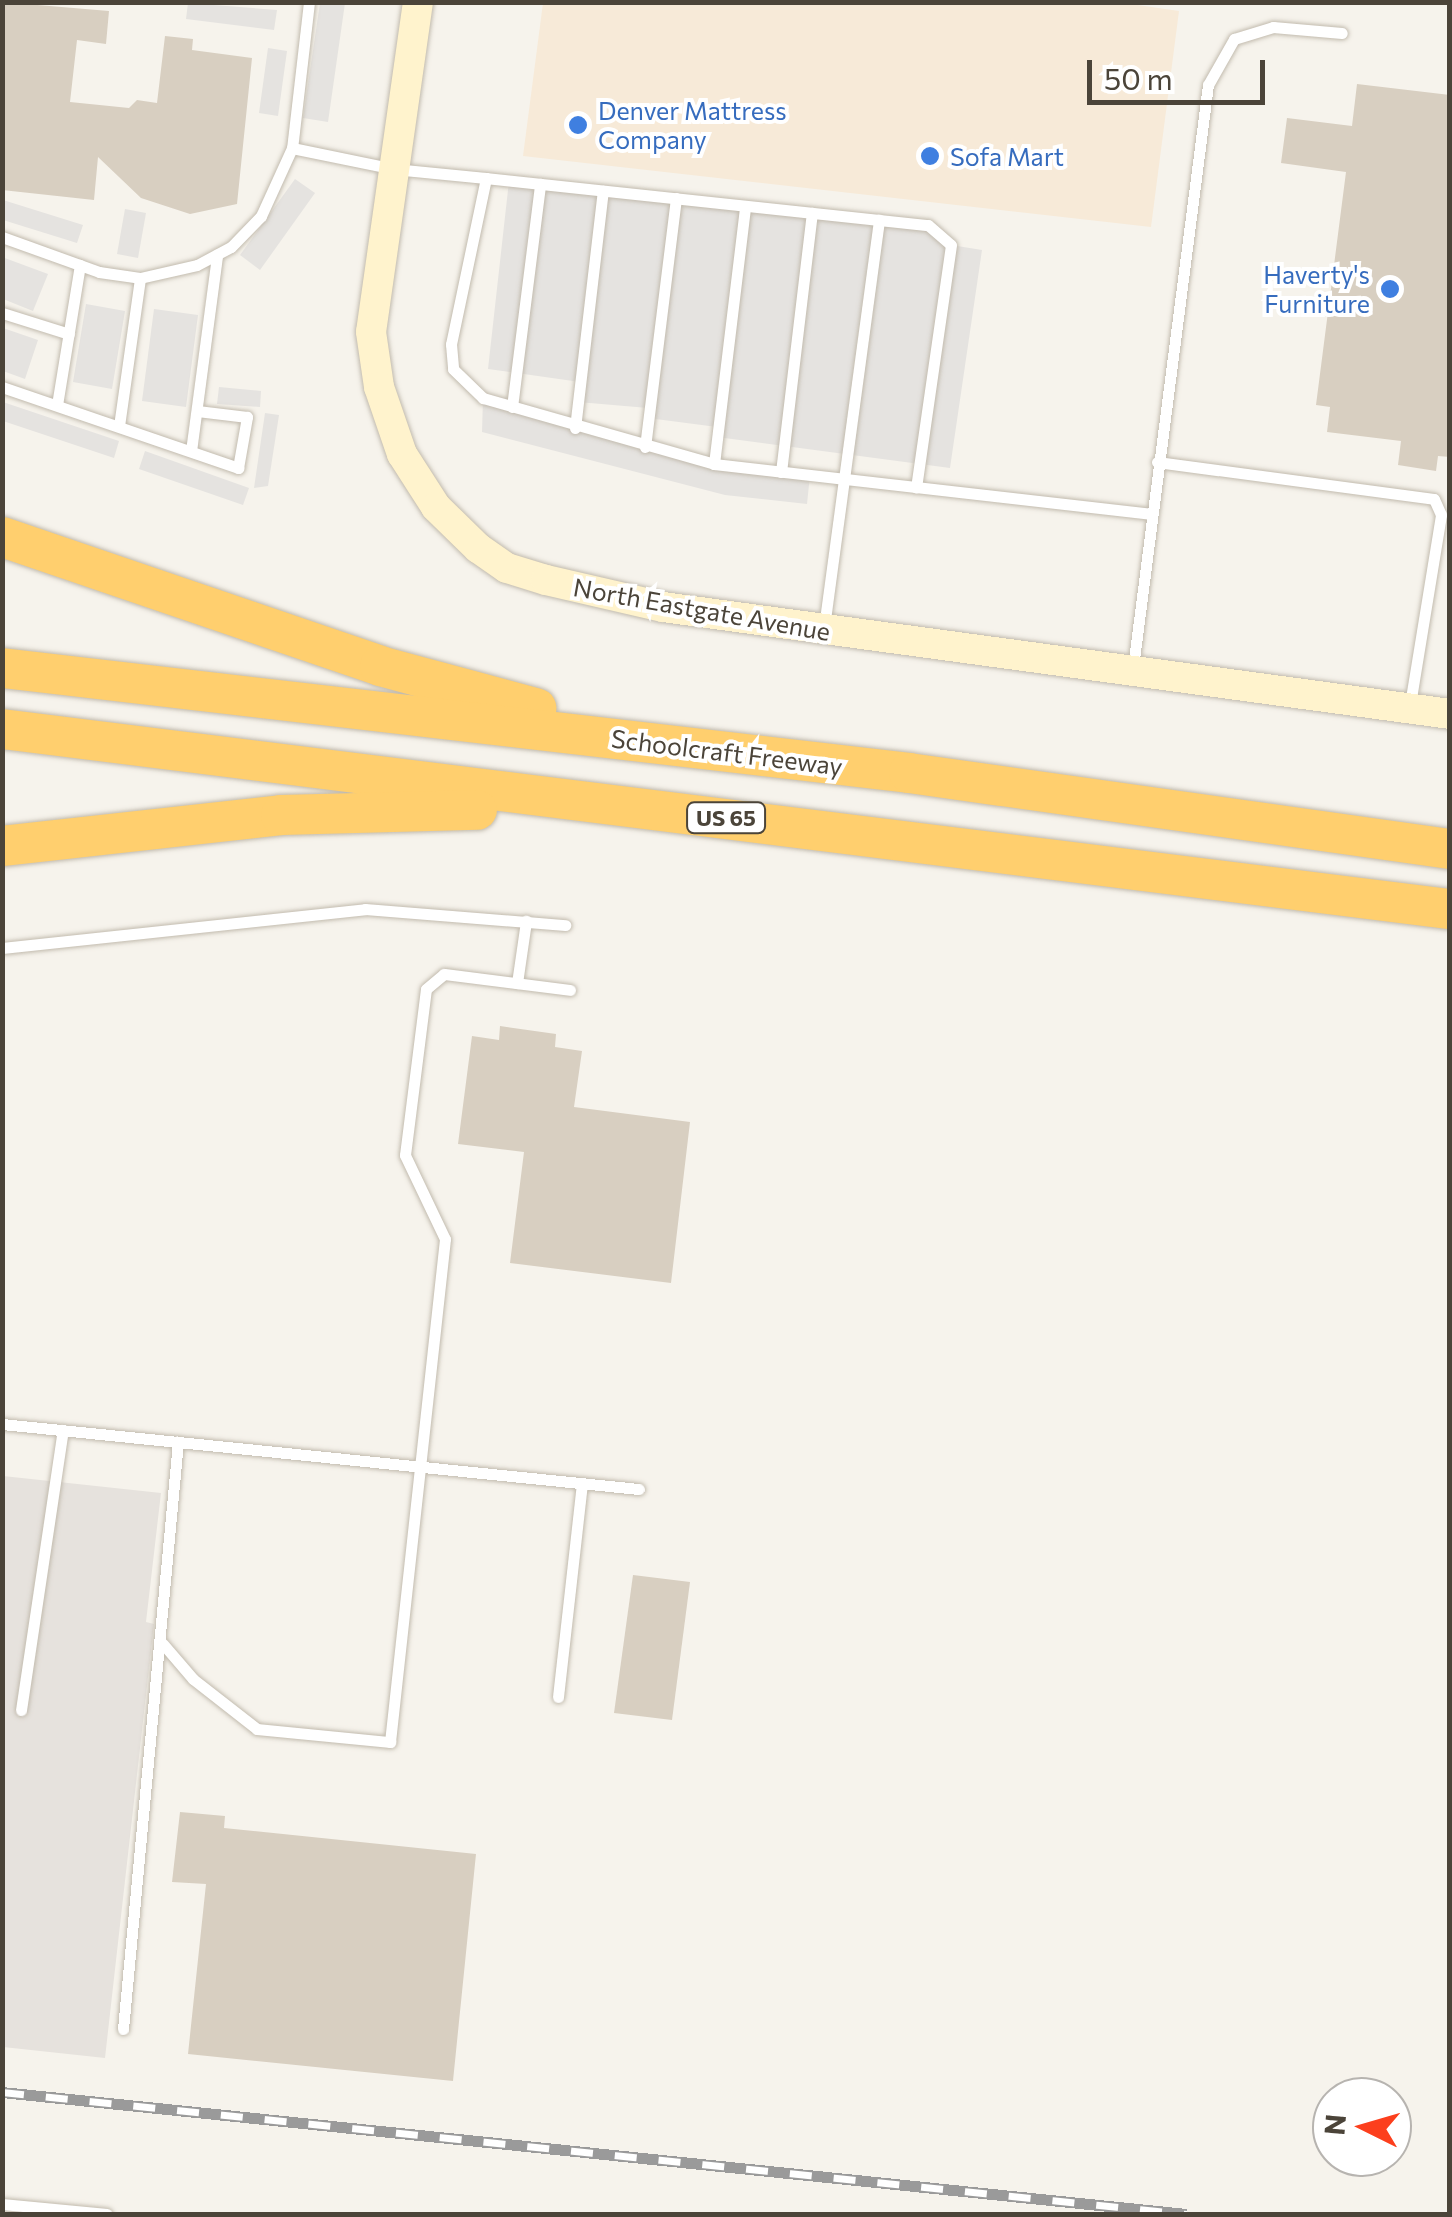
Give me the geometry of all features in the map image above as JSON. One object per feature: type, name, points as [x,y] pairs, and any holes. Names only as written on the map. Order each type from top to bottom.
[{"type":"highway","points":[[2,538],[460,690],[909,772]]},
{"type":"highway","name":"Schoolcraft Freeway","points":[[2,668],[909,772],[1450,849]]},
{"type":"highway","name":"US 65","points":[[2,729],[1450,909]]},
{"type":"highway","points":[[2,846],[281,815],[404,808],[905,840]]},
{"type":"street","name":"North Eastgate Avenue","points":[[418,2],[372,332],[379,387],[402,454],[436,508],[493,558],[546,580],[662,608],[1450,714]]},
{"type":"lane","points":[[2,237],[80,265],[140,278],[217,254],[261,216],[292,148],[310,2]]},
{"type":"lane","points":[[1132,671],[1208,85],[1234,39],[1273,27],[1342,33]]},
{"type":"lane","points":[[292,148],[394,169],[928,225],[951,245],[916,487]]},
{"type":"lane","points":[[486,178],[451,344],[454,370],[483,398],[575,428],[714,464],[1150,514]]},
{"type":"lane","points":[[512,408],[540,184]]},
{"type":"lane","points":[[575,428],[603,191]]},
{"type":"lane","points":[[644,447],[676,198]]},
{"type":"lane","points":[[714,464],[745,206]]},
{"type":"lane","points":[[781,472],[812,213]]},
{"type":"lane","points":[[824,631],[879,220]]},
{"type":"lane","points":[[191,451],[217,254]]},
{"type":"lane","points":[[57,406],[80,265]]},
{"type":"lane","points":[[118,426],[140,278]]},
{"type":"lane","points":[[2,313],[69,334]]},
{"type":"lane","points":[[2,386],[238,468],[247,417],[197,411]]},
{"type":"lane","points":[[1157,462],[1434,499],[1441,515],[1409,709]]},
{"type":"lane","points":[[2,948],[365,908],[565,924]]},
{"type":"lane","points":[[518,983],[526,921]]},
{"type":"lane","points":[[163,1644],[193,1679],[257,1729],[390,1742],[445,1239],[405,1155],[426,989],[444,974],[570,990]]},
{"type":"lane","points":[[2,1424],[638,1489]]},
{"type":"lane","points":[[20,1710],[63,1430]]},
{"type":"lane","points":[[123,2030],[163,1644],[178,1442]]},
{"type":"lane","points":[[558,1697],[582,1483]]},
{"type":"lane","points":[[2,2204],[107,2214]]},
{"type":"shaded area","points":[[1117,2],[1179,11],[1151,227],[523,156],[543,3]]},
{"type":"shaded area","points":[[188,3],[277,10],[274,30],[186,19]]},
{"type":"shaded area","points":[[320,3],[345,3],[328,122],[303,118]]},
{"type":"shaded area","points":[[268,48],[287,51],[278,116],[259,113]]},
{"type":"shaded area","points":[[295,179],[315,193],[260,270],[240,255]]},
{"type":"shaded area","points":[[509,181],[928,225],[951,245],[982,250],[950,468],[717,437],[717,427],[648,418],[648,408],[578,402],[580,382],[488,369]]},
{"type":"shaded area","points":[[3,200],[83,225],[77,243],[3,220]]},
{"type":"shaded area","points":[[125,209],[146,213],[138,258],[117,254]]},
{"type":"shaded area","points":[[2,257],[48,274],[33,311],[3,299]]},
{"type":"shaded area","points":[[86,304],[125,311],[112,389],[73,382]]},
{"type":"shaded area","points":[[154,309],[198,315],[186,407],[142,401]]},
{"type":"shaded area","points":[[3,328],[38,340],[25,379],[3,371]]},
{"type":"shaded area","points":[[219,387],[261,391],[260,407],[217,404]]},
{"type":"shaded area","points":[[483,398],[714,464],[810,475],[807,504],[725,495],[482,432]]},
{"type":"shaded area","points":[[3,402],[119,441],[114,458],[3,421]]},
{"type":"shaded area","points":[[265,413],[279,415],[268,486],[254,488]]},
{"type":"shaded area","points":[[145,451],[249,488],[243,505],[139,469]]},
{"type":"shaded area","points":[[3,1476],[161,1493],[146,1622],[154,1624],[105,2058],[3,2047]]},
{"type":"building","points":[[2,2],[109,11],[106,44],[77,40],[70,102],[129,108],[137,100],[157,103],[165,36],[193,39],[192,50],[252,58],[237,204],[190,214],[141,198],[98,157],[94,200],[2,190]]},
{"type":"building","name":"Haverty's Furniture","points":[[1357,84],[1450,95],[1450,457],[1438,456],[1436,471],[1398,465],[1401,441],[1327,432],[1330,407],[1316,405],[1346,172],[1281,163],[1287,118],[1352,126]]},
{"type":"building","points":[[500,1026],[556,1034],[555,1047],[582,1051],[574,1107],[690,1122],[671,1283],[510,1263],[524,1152],[458,1144],[472,1036],[499,1040]]},
{"type":"building","points":[[633,1575],[690,1582],[672,1720],[614,1713]]},
{"type":"building","points":[[180,1812],[225,1816],[224,1828],[476,1854],[453,2081],[188,2054],[206,1884],[172,1882]]},
{"type":"railway","points":[[2,2092],[1187,2214]]},
{"type":"place","name":"Denver Mattress Company","points":[[578,125]]},
{"type":"place","name":"Sofa Mart","points":[[930,156]]},
{"type":"place","name":"Haverty's Furniture","points":[[1390,289]]}]
